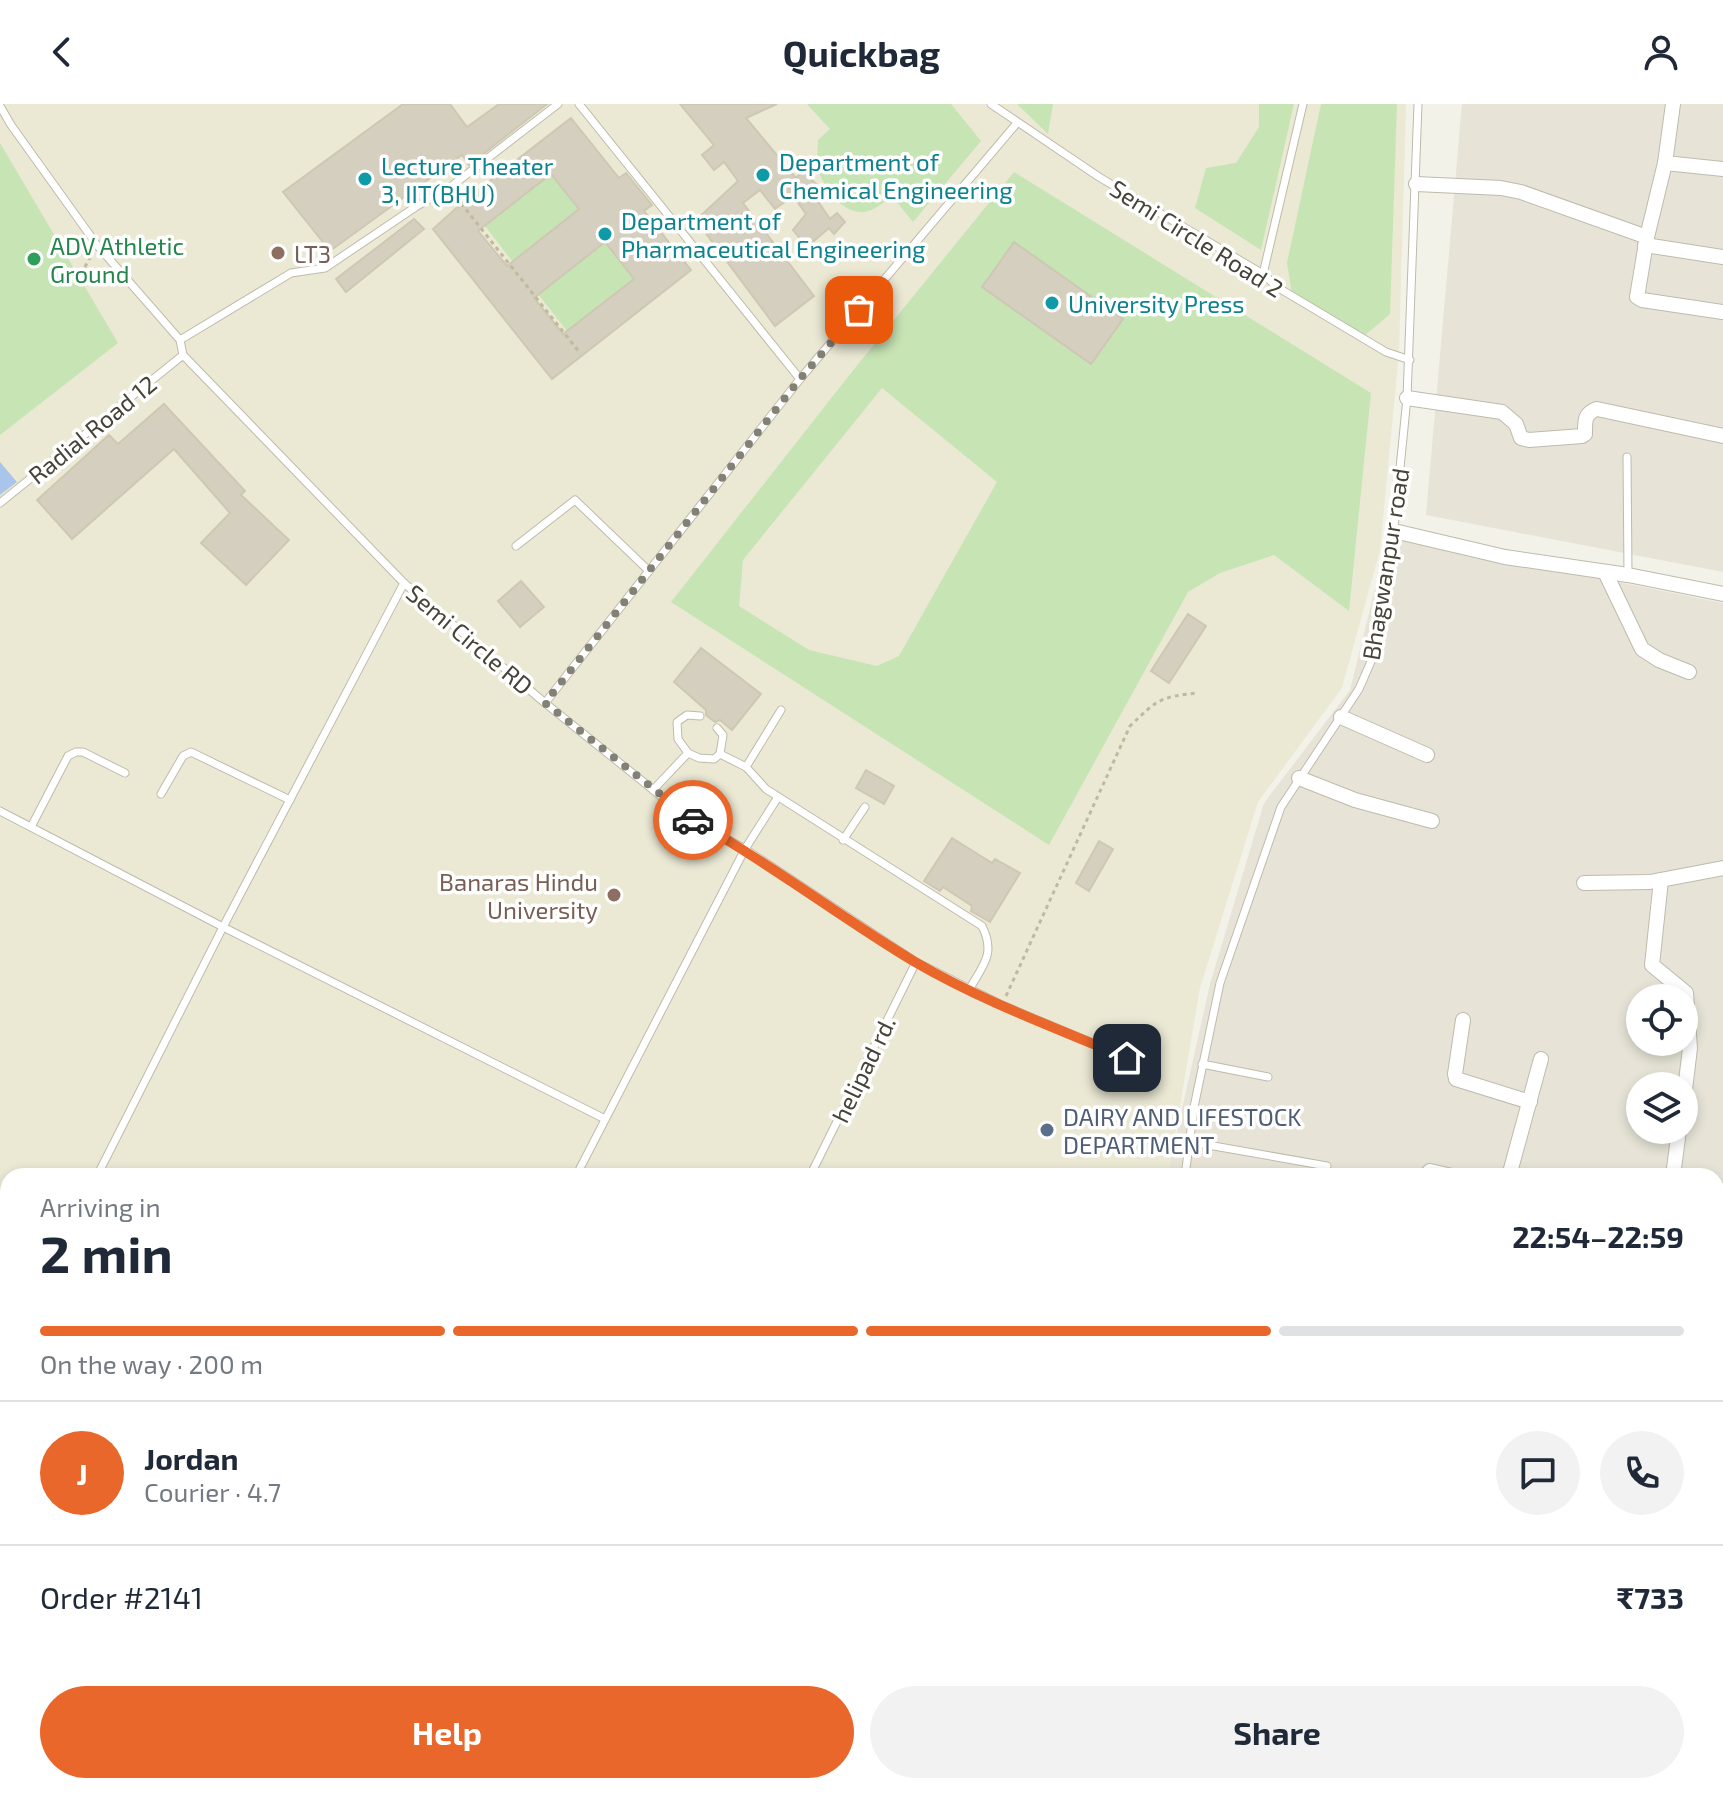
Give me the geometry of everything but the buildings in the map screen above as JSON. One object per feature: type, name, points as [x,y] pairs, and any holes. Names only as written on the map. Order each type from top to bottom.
[{"type":"street","points":[[1673,104],[1665,163],[1646,241],[1637,297],[1723,312]]},
{"type":"street","points":[[1665,163],[1723,169]]},
{"type":"street","points":[[1416,184],[1501,188],[1521,192],[1646,241],[1723,257]]},
{"type":"street","points":[[1407,398],[1502,412],[1516,424],[1521,438],[1529,440],[1582,436],[1585,434],[1586,416],[1589,411],[1597,409],[1723,436]]},
{"type":"street","points":[[1394,531],[1505,557],[1628,575],[1723,594]]},
{"type":"street","points":[[1605,572],[1642,649],[1659,660],[1689,672]]},
{"type":"street","points":[[1341,717],[1427,755]]},
{"type":"street","points":[[1299,778],[1355,800],[1432,821]]},
{"type":"street","points":[[1584,883],[1627,885],[1723,868]]},
{"type":"street","points":[[1661,880],[1652,965],[1686,993],[1690,1048],[1687,1072]]},
{"type":"street","points":[[1463,1020],[1456,1079],[1530,1102]]},
{"type":"street","points":[[1511,1168],[1541,1059]]},
{"type":"street","points":[[1674,1168],[1677,1144]]},
{"type":"lane","points":[[180,340],[291,273],[325,268],[449,188],[558,104]]},
{"type":"lane","points":[[579,104],[800,379]]},
{"type":"lane","name":"Semi Circle Road 2","points":[[991,104],[1099,177],[1263,274],[1277,287],[1386,352],[1410,360]]},
{"type":"lane","points":[[1263,274],[1303,104]]},
{"type":"lane","name":"Bhagwanpur road","points":[[1186,1168],[1202,1064],[1220,983],[1281,807],[1364,680],[1376,650],[1394,531],[1410,360],[1418,104]]},
{"type":"lane","points":[[0,106],[97,245],[180,340],[183,355]]},
{"type":"lane","points":[[545,703],[800,379],[1017,123]]},
{"type":"lane","name":"Radial Road 12","points":[[0,503],[183,355]]},
{"type":"lane","name":"Semi Circle RD","points":[[183,355],[404,583],[545,703],[687,817],[745,849],[916,962],[1002,1005],[1152,1068]]},
{"type":"lane","points":[[1627,457],[1628,575]]},
{"type":"lane","points":[[516,546],[575,500],[649,571]]},
{"type":"lane","points":[[101,1168],[223,927],[404,583]]},
{"type":"lane","points":[[746,767],[781,710]]},
{"type":"lane","points":[[700,716],[687,715],[677,722],[678,739],[688,753],[714,759],[720,754],[723,735],[717,728]]},
{"type":"lane","points":[[31,827],[68,756],[83,752],[125,773]]},
{"type":"lane","points":[[161,794],[183,756],[191,752],[290,800]]},
{"type":"lane","points":[[653,790],[688,753]]},
{"type":"lane","points":[[720,754],[746,767],[755,779],[778,797],[843,840],[982,926],[988,939],[989,954],[969,990]]},
{"type":"lane","points":[[580,1168],[745,849],[778,797]]},
{"type":"lane","points":[[843,840],[865,807]]},
{"type":"lane","points":[[0,811],[605,1119]]},
{"type":"lane","name":"helipad rd.","points":[[814,1168],[916,962]]},
{"type":"lane","points":[[1202,1064],[1268,1077]]},
{"type":"lane","points":[[1191,1142],[1327,1166]]},
{"type":"path","points":[[449,188],[580,353]]},
{"type":"path","points":[[77,281],[97,245]]},
{"type":"path","points":[[1002,1005],[1130,726],[1149,707],[1165,697],[1198,693]]},
{"type":"shaded area","name":"Banaras Hindu University","points":[[0,104],[1406,104],[1399,353],[1380,550],[1342,688],[1258,802],[1200,988],[1169,1168],[0,1168]]},
{"type":"shaded area","points":[[1462,104],[1723,104],[1723,572],[1426,515]]},
{"type":"shaded area","points":[[1388,536],[1723,603],[1723,1168],[1169,1168],[1210,984],[1264,803],[1350,690]]},
{"type":"green space","points":[[807,104],[951,104],[981,141],[913,222],[892,196],[871,210],[856,212],[842,205],[822,179],[818,165],[818,140],[830,129]]},
{"type":"green space","points":[[1017,104],[1053,104],[1048,134]]},
{"type":"green space","points":[[1259,104],[1294,104],[1261,250],[1195,208],[1206,168],[1236,163],[1259,127]]},
{"type":"green space","points":[[1321,104],[1397,104],[1390,314],[1364,336],[1293,300],[1287,263]]},
{"type":"green space","name":"ADV Athletic Ground","points":[[0,143],[118,343],[0,435]]},
{"type":"green space","points":[[1014,172],[1371,393],[1349,611],[1274,555],[1220,573],[1188,592],[1049,845],[671,602]],"holes":[[[882,388],[997,482],[899,656],[877,666],[809,650],[739,606],[743,560]]]},
{"type":"green space","points":[[551,174],[579,209],[512,261],[485,226]]},
{"type":"green space","points":[[605,242],[634,279],[567,331],[538,294]]},
{"type":"water","points":[[0,462],[17,482],[0,495]]},
{"type":"way so far","points":[[693,820],[545,703],[800,379],[859,310]]},
{"type":"place","name":"Department of Chemical Engineering","points":[[763,175]]},
{"type":"place","name":"Lecture Theater 3, IIT(BHU)","points":[[365,179]]},
{"type":"place","name":"Department of Pharmaceutical Engineering","points":[[605,234]]},
{"type":"place","name":"LT3","points":[[278,253]]},
{"type":"place","name":"ADV Athletic Ground","points":[[34,259]]},
{"type":"place","name":"University Press","points":[[1052,303]]},
{"type":"place","name":"Banaras Hindu University","points":[[614,895]]},
{"type":"place","name":"DAIRY AND LIFESTOCK DEPARTMENT","points":[[1047,1130]]},
{"type":"route","points":[[693,820],[745,849],[916,962],[969,990],[1127,1058]]}]
